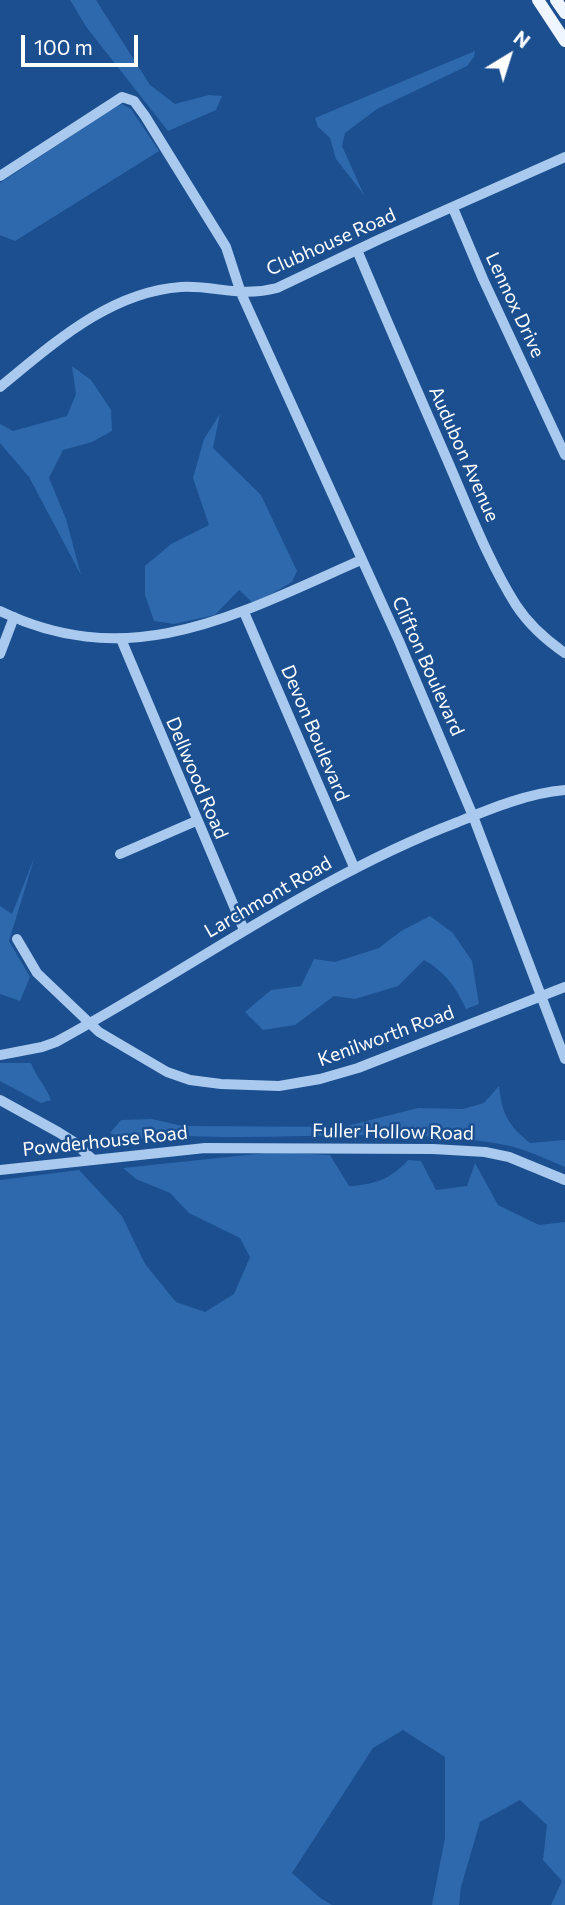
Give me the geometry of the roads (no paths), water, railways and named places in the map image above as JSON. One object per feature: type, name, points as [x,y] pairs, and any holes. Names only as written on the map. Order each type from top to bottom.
[{"type":"main road","points":[[538,0],[565,41]]},
{"type":"main road","points":[[556,0],[565,13]]},
{"type":"street","name":"Clifton Boulevard","points":[[0,176],[122,97],[134,101],[217,230],[231,258],[241,293],[399,641],[473,816],[565,1059]]},
{"type":"street","name":"Clubhouse Road","points":[[0,387],[75,328],[130,299],[172,288],[188,287],[259,293],[293,282],[357,250],[565,157]]},
{"type":"street","name":"Lennox Drive","points":[[453,208],[565,455]]},
{"type":"street","name":"Audubon Avenue","points":[[357,250],[473,519],[507,589],[531,624],[546,640],[565,653]]},
{"type":"street","points":[[0,611],[56,631],[121,639],[167,635],[244,612],[361,559]]},
{"type":"street","name":"Devon Boulevard","points":[[244,612],[354,867]]},
{"type":"street","points":[[0,654],[14,617]]},
{"type":"street","name":"Dellwood Road","points":[[121,639],[244,930]]},
{"type":"street","name":"Larchmont Road","points":[[0,1055],[42,1047],[89,1023],[354,867],[409,840],[529,797],[565,790]]},
{"type":"street","points":[[120,854],[196,821]]},
{"type":"street","name":"Kenilworth Road","points":[[16,939],[37,973],[89,1023],[138,1057],[167,1072],[190,1080],[220,1084],[279,1086],[320,1079],[358,1068],[565,987]]},
{"type":"street","points":[[0,1100],[74,1142],[92,1159]]},
{"type":"street","name":"Powderhouse Road","points":[[0,1170],[214,1148]]},
{"type":"street","name":"Fuller Hollow Road","points":[[214,1148],[460,1149],[509,1157],[565,1180]]}]
